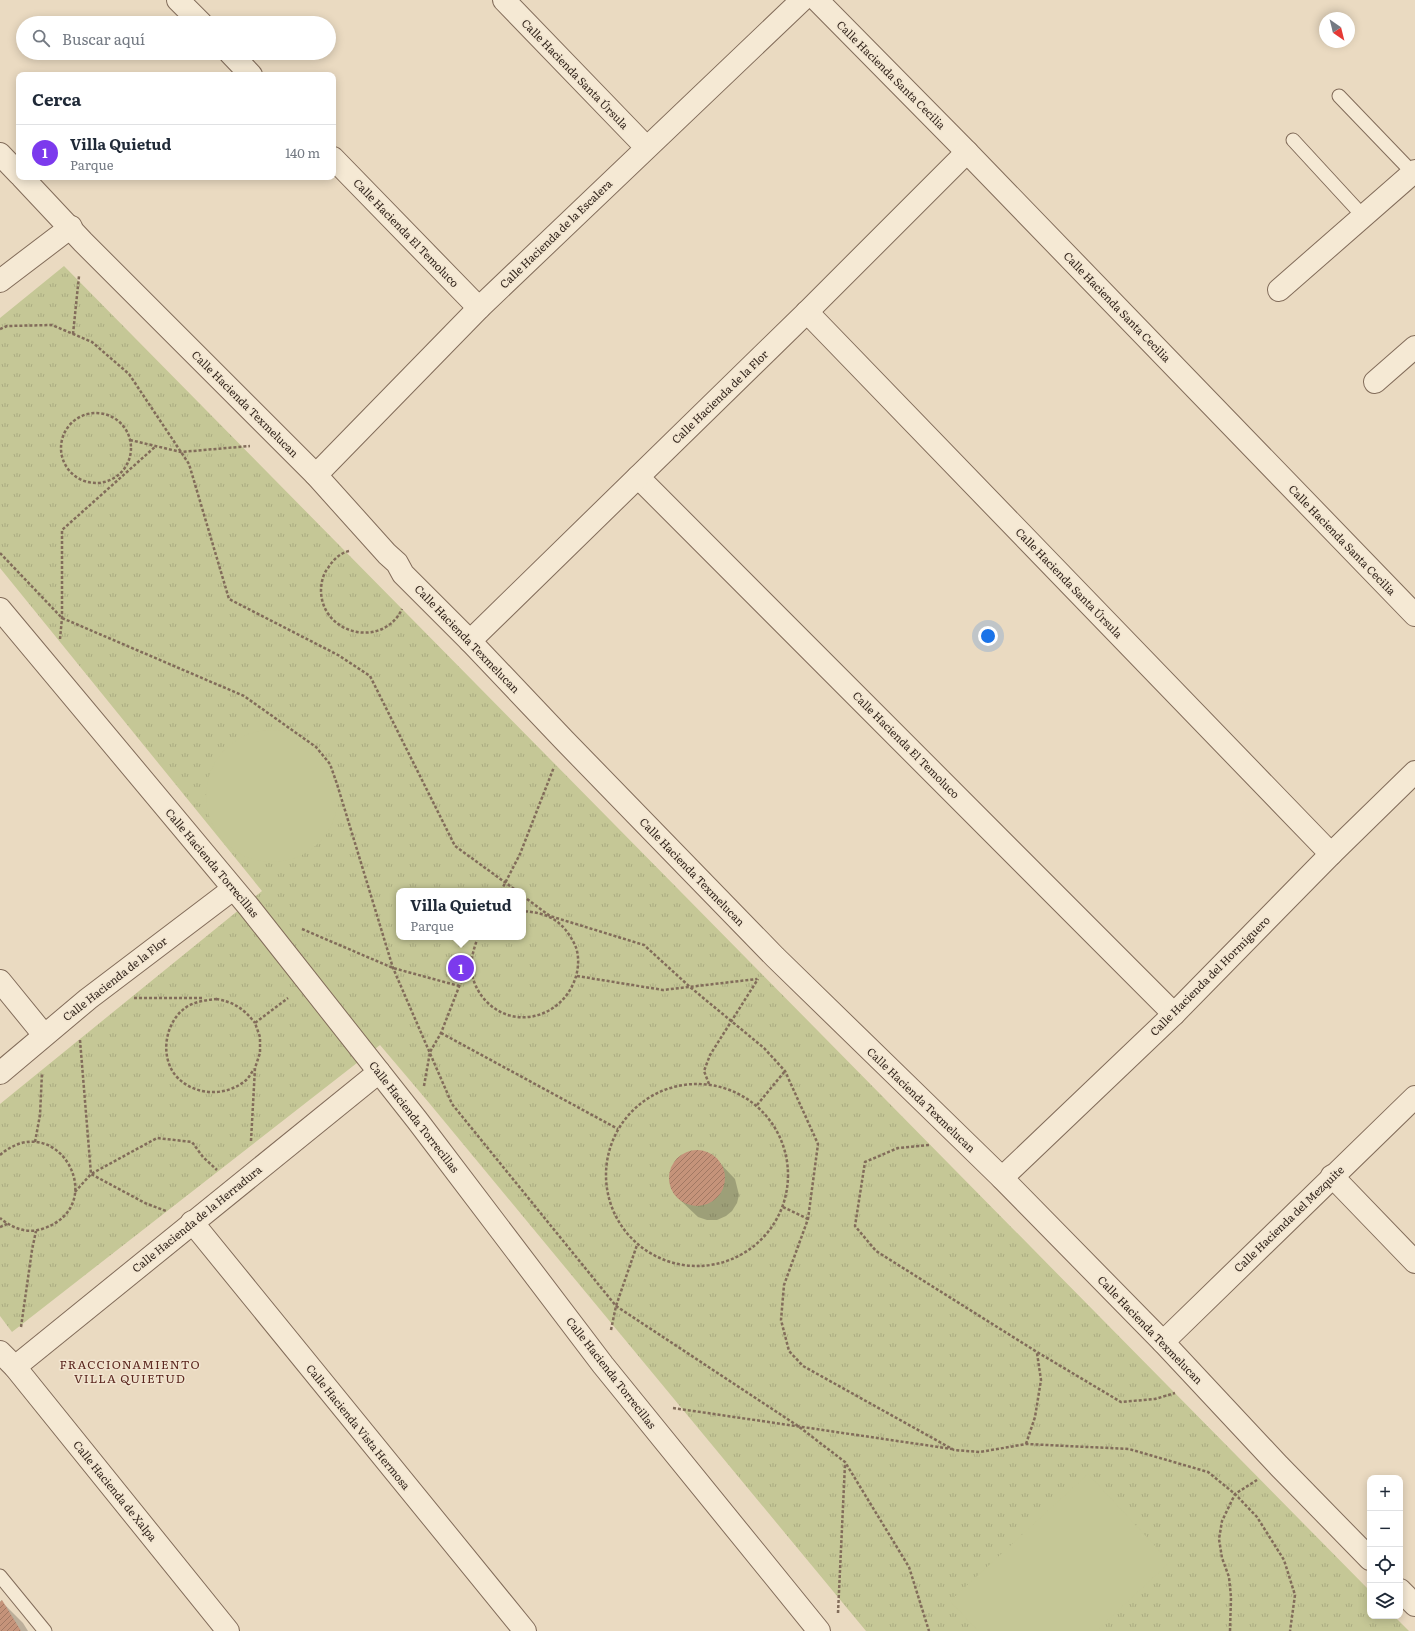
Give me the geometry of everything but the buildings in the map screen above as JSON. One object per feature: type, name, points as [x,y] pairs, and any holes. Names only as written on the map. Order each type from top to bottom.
[{"type":"street","points":[[178,0],[194,16]]},
{"type":"street","name":"Calle Hacienda Santa Úrsula","points":[[504,0],[646,147]]},
{"type":"street","name":"Calle Hacienda de la Escalera","points":[[316,476],[479,308],[646,147],[802,0]]},
{"type":"street","name":"Calle Hacienda Santa Cecilia","points":[[817,0],[967,152],[1415,615]]},
{"type":"street","points":[[237,60],[249,72]]},
{"type":"street","name":"Calle Hacienda de la Flor","points":[[470,641],[807,312],[967,152]]},
{"type":"street","points":[[0,154],[16,171]]},
{"type":"street","name":"Calle Hacienda El Temoluco","points":[[336,161],[479,308]]},
{"type":"street","points":[[1279,290],[1414,172]]},
{"type":"street","name":"Calle Hacienda Texmelucan","points":[[25,180],[316,476],[397,563],[404,574],[775,957],[962,1141],[1002,1178],[1163,1342],[1279,1466],[1367,1556]]},
{"type":"street","points":[[0,281],[77,234]]},
{"type":"street","name":"Calle Hacienda Santa Úrsula","points":[[807,312],[1331,854]]},
{"type":"street","points":[[1375,382],[1415,347]]},
{"type":"street","name":"Calle Hacienda El Temoluco","points":[[638,477],[1174,1014]]},
{"type":"street","name":"Calle Hacienda Torrecillas","points":[[0,609],[309,982],[417,1120],[603,1365],[819,1631]]},
{"type":"street","name":"Calle Hacienda del Hormiguero","points":[[1002,1178],[1174,1014],[1331,854],[1415,772]]},
{"type":"street","name":"Calle Hacienda de la Flor","points":[[0,1073],[77,1008],[233,889]]},
{"type":"street","points":[[0,981],[44,1036]]},
{"type":"street","name":"Calle Hacienda de la Herradura","points":[[15,1367],[192,1222],[249,1178],[379,1072]]},
{"type":"street","name":"Calle Hacienda del Mezquite","points":[[1163,1342],[1332,1176],[1415,1097]]},
{"type":"street","points":[[1332,1176],[1415,1262]]},
{"type":"street","name":"Calle Hacienda Vista Hermosa","points":[[192,1222],[525,1631]]},
{"type":"street","name":"Calle Hacienda de Xalpa","points":[[0,1352],[15,1367],[228,1631]]},
{"type":"street","points":[[1403,1593],[1415,1605]]},
{"type":"lane","points":[[1339,96],[1414,172]]},
{"type":"lane","points":[[1293,140],[1364,216]]},
{"type":"lane","points":[[0,1576],[45,1631]]},
{"type":"path","points":[[73,334],[77,234]]},
{"type":"path","points":[[0,329],[7,326],[52,325],[92,342],[129,374],[189,464],[229,599],[338,655],[370,676],[456,846],[513,888]]},
{"type":"path","points":[[96,413],[108,415],[118,421],[126,430],[130,440],[131,452],[128,463],[122,472],[112,479],[101,483],[90,483],[79,479],[70,472],[63,462],[60,451],[66,429],[74,421],[84,415],[96,413]]},
{"type":"path","points":[[130,440],[181,452],[284,443]]},
{"type":"path","points":[[53,674],[60,651],[62,618],[62,530],[156,446]]},
{"type":"path","points":[[387,554],[374,549],[360,548],[346,552],[334,559],[326,571],[321,584],[321,599],[326,612],[335,623],[348,630],[362,634],[376,631],[389,625],[399,615],[405,602],[407,588],[404,574]]},
{"type":"path","points":[[0,553],[62,618],[244,696],[316,747],[330,764],[393,968],[452,1104],[616,1306],[798,1426],[845,1462],[909,1567],[929,1631]]},
{"type":"path","points":[[504,888],[520,854],[564,740]]},
{"type":"path","points":[[526,898],[550,916],[644,945],[690,987],[764,1048],[785,1070],[818,1144],[808,1219],[784,1285],[782,1320],[789,1351],[803,1366],[954,1450]]},
{"type":"path","points":[[472,953],[471,971],[476,988],[485,1001],[498,1010],[512,1016],[529,1017],[550,1011],[562,1002],[571,990],[577,976],[578,962],[576,948],[568,932],[555,920],[540,912],[526,911]]},
{"type":"path","points":[[299,928],[393,968],[459,986]]},
{"type":"path","points":[[417,1120],[430,1052],[442,1032],[477,940]]},
{"type":"path","points":[[710,1084],[704,1071],[710,1055],[758,979],[775,957]]},
{"type":"path","points":[[577,976],[662,990],[758,979]]},
{"type":"path","points":[[255,1023],[309,982]]},
{"type":"path","points":[[130,998],[217,999],[232,1002],[245,1011],[255,1023],[260,1038],[260,1053],[255,1068],[249,1178]]},
{"type":"path","points":[[217,999],[201,1000],[187,1006],[176,1017],[169,1031],[166,1047],[169,1062],[176,1076],[188,1086],[202,1092],[217,1093],[233,1089],[246,1080],[255,1068]]},
{"type":"path","points":[[77,1008],[91,1174]]},
{"type":"path","points":[[442,1032],[618,1129]]},
{"type":"path","points":[[35,1142],[40,1114],[44,1036]]},
{"type":"path","points":[[757,1105],[785,1070]]},
{"type":"path","points":[[710,1084],[735,1091],[757,1105],[775,1126],[786,1152],[789,1179],[783,1206],[769,1232],[747,1252],[720,1264],[691,1267],[662,1260],[637,1245],[617,1221],[607,1191],[606,1159],[618,1129],[635,1108],[657,1093],[682,1085],[710,1084]]},
{"type":"path","points":[[75,1192],[91,1174],[157,1138],[192,1142],[203,1157]]},
{"type":"path","points":[[962,1141],[898,1148],[865,1162],[855,1226],[876,1251],[1037,1352],[1121,1402],[1155,1399],[1203,1385]]},
{"type":"path","points":[[0,1155],[7,1149],[20,1143],[35,1142],[49,1146],[61,1153],[70,1164],[74,1178],[75,1192],[71,1206],[63,1217],[50,1226],[36,1230],[21,1230],[7,1224],[0,1218]]},
{"type":"path","points":[[91,1174],[145,1203],[192,1222]]},
{"type":"path","points":[[783,1206],[808,1219]]},
{"type":"path","points":[[0,1227],[7,1224]]},
{"type":"path","points":[[21,1328],[36,1230]]},
{"type":"path","points":[[603,1365],[616,1306],[637,1245]]},
{"type":"path","points":[[1026,1444],[1035,1417],[1041,1380],[1037,1352]]},
{"type":"path","points":[[634,1403],[954,1450],[980,1452],[1026,1444],[1129,1449],[1208,1472],[1235,1494],[1257,1517],[1284,1560],[1294,1595],[1290,1631]]},
{"type":"path","points":[[838,1616],[845,1462]]},
{"type":"path","points":[[1230,1631],[1231,1597],[1229,1577],[1222,1558],[1219,1540],[1222,1521],[1235,1494],[1279,1466]]},
{"type":"green space","points":[[64,266],[1367,1588],[1367,1619],[1397,1619],[1409,1631],[866,1631],[380,1045],[12,1332],[0,1316],[0,1104],[262,891],[0,568],[0,318]]},
{"type":"green space","points":[[272,730],[297,735],[309,741],[323,754],[333,771],[338,796],[333,821],[327,833],[314,847],[297,857],[272,862],[247,857],[235,851],[221,838],[211,821],[206,796],[211,771],[217,759],[230,745],[247,735]]},
{"type":"green space","points":[[1088,1474],[1170,1562],[1096,1631],[978,1631],[950,1601]]},
{"type":"place","name":"Villa Quietud","points":[[461,968]]},
{"type":"district","name":"FRACCIONAMIENTO VILLA QUIETUD","points":[[130,1372]]}]
